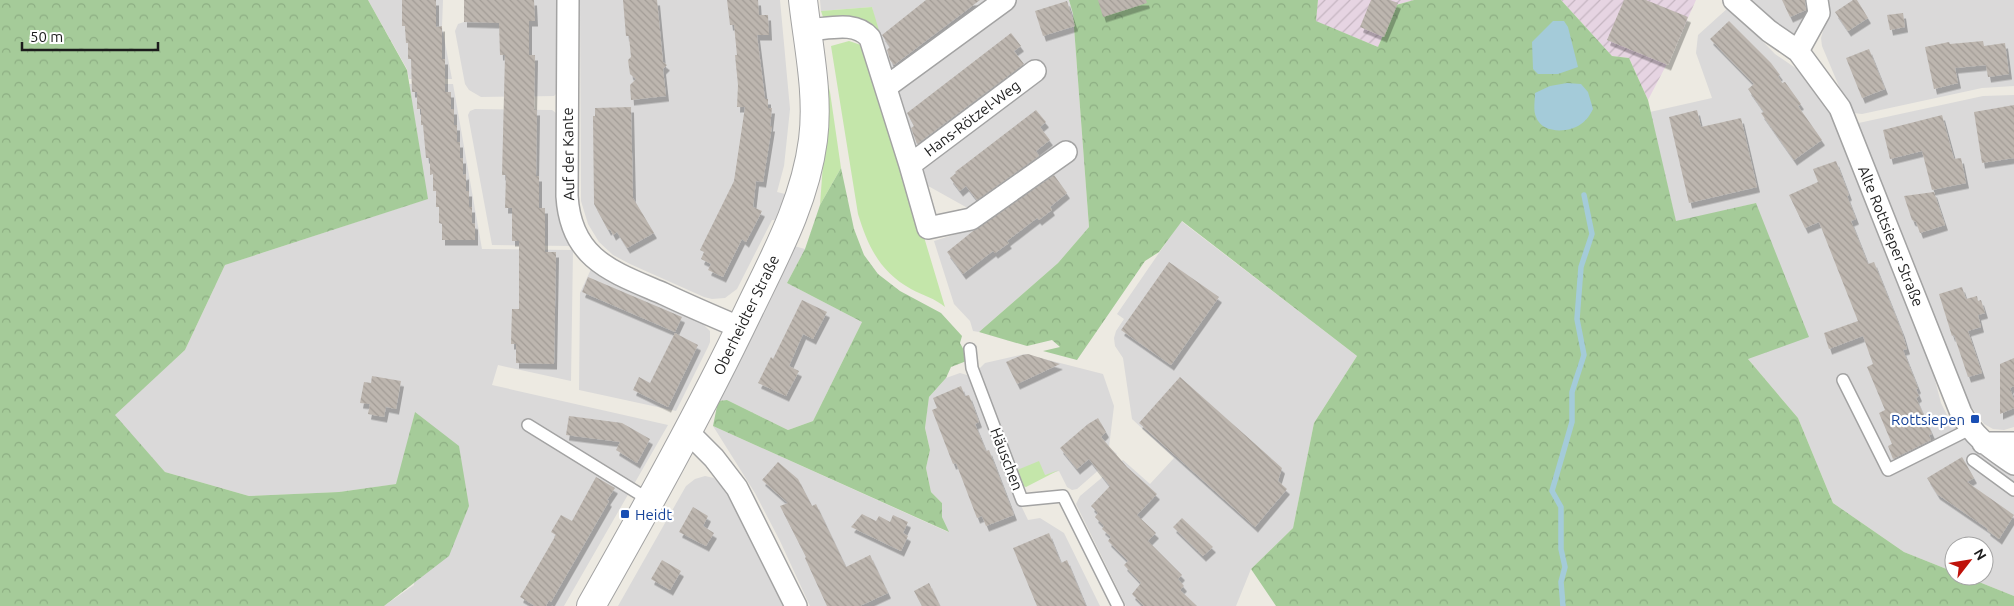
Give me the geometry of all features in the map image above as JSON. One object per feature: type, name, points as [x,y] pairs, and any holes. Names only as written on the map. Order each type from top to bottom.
[{"type":"street","name":"Auf der Kante","points":[[568,0],[567,196],[568,212],[574,230],[590,254],[614,273],[741,328]]},
{"type":"street","name":"Oberheidter Straße","points":[[591,606],[688,432],[741,328],[791,222],[803,190],[814,137],[814,97],[803,0]]},
{"type":"street","points":[[886,86],[1005,0]]},
{"type":"street","points":[[1734,0],[1769,31],[1798,51],[1819,13],[1817,0]]},
{"type":"street","name":"Hans-Rötzel-Weg","points":[[807,30],[859,28],[870,38],[928,228],[971,219],[1066,152]]},
{"type":"street","name":"Alte Rottsieper Straße","points":[[1798,51],[1840,108],[1914,299],[1928,327],[1961,414],[1975,444],[2014,464]]},
{"type":"street","name":"Hans-Rötzel-Weg","points":[[910,165],[1035,71]]},
{"type":"street","points":[[688,432],[714,458],[737,488],[796,606]]},
{"type":"street","points":[[1975,444],[2014,443]]},
{"type":"lane","name":"Häuschen","points":[[970,349],[972,368],[1022,500],[1063,496],[1118,606]]},
{"type":"lane","points":[[1843,380],[1888,470],[1975,444],[2014,490]]},
{"type":"lane","points":[[528,425],[651,500]]},
{"type":"shaded area","points":[[368,0],[443,0],[442,27],[452,79],[409,79],[407,69]]},
{"type":"shaded area","points":[[464,0],[556,0],[556,94],[554,96],[481,97],[469,90],[465,84],[455,31],[458,24],[464,22]]},
{"type":"shaded area","points":[[580,0],[780,0],[790,109],[784,166],[777,192],[789,195],[775,220],[772,220],[737,289],[725,298],[712,299],[704,297],[613,255],[599,242],[588,224],[581,201]]},
{"type":"shaded area","points":[[820,0],[1069,0],[1073,14],[1089,227],[1058,263],[979,332],[973,331],[970,321],[954,304],[934,241],[966,231],[1065,155],[1031,167],[1028,165],[1016,174],[1018,177],[973,211],[921,182],[920,149],[911,146],[894,90],[896,69],[886,67],[872,7],[821,11]]},
{"type":"shaded area","points":[[1318,0],[1414,0],[1396,5],[1378,47],[1315,21]]},
{"type":"shaded area","points":[[1561,0],[1696,0],[1671,56],[1648,100],[1629,58],[1612,56]]},
{"type":"shaded area","points":[[1743,0],[1810,0],[1813,7],[1796,41]]},
{"type":"shaded area","points":[[1825,0],[2014,0],[2014,86],[1982,88],[1862,114],[1853,113],[1849,110],[1822,46],[1821,38],[1829,10]]},
{"type":"shaded area","points":[[1729,7],[1775,54],[1797,69],[1832,114],[1929,357],[1941,403],[1948,417],[1963,438],[2014,475],[2014,596],[1989,586],[1994,586],[1994,536],[1944,536],[1944,568],[1904,552],[1833,503],[1798,418],[1748,359],[1756,203],[1676,222],[1650,112],[1712,98],[1696,53],[1698,35]]},
{"type":"shaded area","points":[[409,84],[453,84],[482,249],[573,250],[571,381],[498,365],[492,385],[668,425],[564,606],[384,606],[414,585],[415,412],[397,484],[339,492],[249,496],[165,472],[114,415],[185,350],[225,265],[427,199]]},
{"type":"shaded area","points":[[2014,95],[2014,427],[2004,430],[1993,429],[1984,424],[1970,405],[1963,391],[1854,124],[1983,96]]},
{"type":"shaded area","points":[[475,109],[552,110],[556,113],[557,190],[573,246],[492,245],[468,115],[470,111]]},
{"type":"shaded area","points":[[1181,221],[1357,356],[1314,423],[1293,528],[1251,569],[1236,606],[1126,606],[1076,504],[1080,496],[1123,460],[1150,484],[1174,458],[1132,419],[1123,358],[1115,346],[1114,338],[1124,319],[1117,314]]},
{"type":"shaded area","points":[[794,246],[805,249],[787,283],[862,322],[813,421],[788,430],[727,400],[718,401]]},
{"type":"shaded area","points":[[592,267],[699,320],[710,331],[708,347],[676,411],[579,390],[580,293]]},
{"type":"shaded area","points":[[1025,354],[1103,374],[1114,406],[1109,447],[1117,454],[1077,489],[1072,490],[1067,487],[1059,471],[1045,475],[1015,471],[977,371],[985,363]]},
{"type":"shaded area","points":[[960,373],[967,375],[970,379],[1013,489],[1028,520],[1040,518],[1064,533],[1100,606],[810,606],[755,493],[713,426],[948,532],[942,517],[942,503],[931,492],[926,468],[930,450],[925,428],[929,397],[946,378]]},
{"type":"shaded area","points":[[705,476],[714,478],[723,487],[742,518],[785,606],[618,606],[686,486],[695,479]]},
{"type":"green space","points":[[0,0],[368,0],[407,70],[428,199],[225,265],[185,350],[115,415],[165,472],[249,496],[339,492],[396,484],[415,412],[459,446],[469,506],[449,556],[384,606],[0,606]]},
{"type":"green space","points":[[1069,0],[1318,0],[1316,21],[1378,47],[1396,5],[1414,0],[1561,0],[1612,56],[1629,58],[1648,100],[1676,221],[1756,203],[1809,337],[1748,359],[1798,418],[1833,503],[1904,552],[1944,568],[1944,586],[1989,586],[2014,596],[2014,606],[1276,606],[1251,569],[1293,528],[1314,423],[1357,356],[1182,221],[1159,252],[1145,261],[1077,360],[1043,351],[1060,347],[1052,340],[1027,346],[979,332],[1058,263],[1089,227],[1073,14]]},
{"type":"green space","points":[[872,7],[883,44],[884,60],[871,25],[857,18],[829,19],[823,17],[821,11]]},
{"type":"green space","points":[[849,41],[861,45],[870,57],[945,307],[911,289],[891,274],[876,257],[862,226],[858,214],[831,46]]},
{"type":"green space","points":[[824,70],[830,92],[841,168],[820,205],[825,136]]},
{"type":"green space","points":[[841,168],[854,229],[864,255],[878,274],[900,291],[941,313],[962,336],[960,343],[969,360],[951,367],[946,378],[929,397],[925,428],[930,450],[926,468],[931,492],[942,503],[942,517],[949,532],[713,426],[718,401],[727,400],[788,430],[813,421],[862,322],[787,283],[805,249],[820,205]]},
{"type":"green space","points":[[1039,461],[1045,475],[1059,470],[1026,487],[1020,485],[1015,471]]},
{"type":"water","points":[[1553,21],[1564,21],[1568,27],[1578,67],[1558,74],[1538,74],[1533,69],[1532,42]]},
{"type":"water","points":[[1567,83],[1581,84],[1588,92],[1592,111],[1583,122],[1570,129],[1556,130],[1544,127],[1539,123],[1535,114],[1535,93],[1550,86]]},
{"type":"building","points":[[402,0],[436,0],[436,27],[442,26],[445,92],[451,92],[451,109],[454,109],[454,125],[457,125],[457,142],[460,142],[460,158],[463,158],[463,175],[466,174],[466,191],[469,191],[469,207],[472,207],[475,240],[442,240],[439,207],[436,207],[436,191],[433,191],[433,174],[430,175],[430,158],[426,158],[423,125],[421,125],[421,109],[417,109],[417,92],[412,92],[411,59],[408,59],[405,26],[402,26]]},
{"type":"building","points":[[464,0],[534,0],[535,21],[529,21],[529,55],[535,55],[534,110],[537,110],[536,176],[539,176],[539,208],[545,208],[545,252],[556,252],[554,364],[516,363],[516,344],[511,344],[512,309],[519,309],[519,241],[512,241],[512,208],[505,208],[506,175],[502,175],[505,55],[500,55],[499,23],[464,22]]},
{"type":"building","points":[[623,0],[657,0],[663,62],[667,65],[663,69],[666,96],[631,100],[630,85],[636,79],[630,74],[628,60],[631,57],[629,36],[626,36]]},
{"type":"building","points":[[727,0],[758,0],[759,15],[768,15],[769,35],[757,35],[765,99],[768,99],[768,108],[772,108],[770,126],[772,126],[763,182],[756,181],[753,207],[762,211],[746,242],[742,239],[723,277],[708,270],[711,264],[701,259],[704,252],[700,250],[734,181],[745,107],[737,107],[738,85],[735,55],[737,55],[734,25],[730,25]]},
{"type":"building","points":[[926,0],[980,0],[894,65],[890,60],[887,50],[890,47],[882,35]]},
{"type":"building","points":[[1098,0],[1146,0],[1147,3],[1103,17]]},
{"type":"building","points":[[1371,0],[1390,0],[1398,3],[1384,37],[1360,27]]},
{"type":"building","points":[[1624,0],[1646,0],[1688,17],[1668,65],[1607,40]]},
{"type":"building","points":[[1782,0],[1805,0],[1806,10],[1790,17]]},
{"type":"building","points":[[1853,0],[1857,0],[1868,18],[1848,31],[1835,12]]},
{"type":"building","points":[[1067,1],[1075,26],[1043,36],[1035,11]]},
{"type":"building","points":[[1903,13],[1905,27],[1890,30],[1887,15]]},
{"type":"building","points":[[1729,21],[1771,63],[1780,75],[1778,76],[1782,83],[1785,82],[1801,104],[1798,106],[1822,140],[1794,160],[1761,113],[1764,112],[1748,89],[1754,84],[1710,39]]},
{"type":"building","points":[[1011,33],[1021,46],[1014,51],[1024,64],[917,144],[911,128],[914,126],[907,113]]},
{"type":"building","points":[[1983,41],[1984,46],[2005,43],[2009,74],[1988,77],[1986,65],[1955,68],[1958,83],[1934,89],[1925,47],[1949,42],[1950,44]]},
{"type":"building","points":[[1869,49],[1885,89],[1862,98],[1846,58]]},
{"type":"building","points":[[2014,105],[2014,158],[1982,163],[1974,112]]},
{"type":"building","points":[[631,107],[633,198],[654,233],[627,248],[617,232],[613,235],[610,229],[608,230],[594,204],[593,116],[595,116],[595,108]]},
{"type":"building","points":[[1036,110],[1046,122],[1040,127],[1050,140],[1036,151],[1039,156],[977,200],[966,186],[960,191],[950,178],[955,172]]},
{"type":"building","points":[[1697,110],[1701,127],[1741,118],[1757,187],[1689,203],[1669,117]]},
{"type":"building","points":[[1942,115],[1954,159],[1961,158],[1966,183],[1932,190],[1922,151],[1890,159],[1883,130]]},
{"type":"building","points":[[1836,161],[1856,219],[1851,221],[1868,264],[1874,262],[1902,332],[1907,349],[1903,350],[1918,388],[1916,389],[1919,396],[1916,398],[1932,434],[1929,435],[1931,440],[1893,459],[1888,446],[1892,444],[1879,413],[1885,410],[1867,367],[1873,364],[1863,336],[1829,349],[1824,333],[1858,321],[1819,222],[1805,228],[1789,195],[1818,182],[1813,169]]},
{"type":"building","points":[[1054,175],[1067,193],[1050,207],[1052,210],[1039,220],[1037,218],[1007,241],[1009,243],[995,253],[993,251],[963,274],[947,252],[973,231]]},
{"type":"building","points":[[1934,192],[1945,225],[1920,233],[1916,222],[1912,220],[1904,196]]},
{"type":"building","points":[[1169,262],[1219,297],[1171,365],[1121,330]]},
{"type":"building","points":[[588,277],[682,317],[675,332],[582,292]]},
{"type":"building","points":[[1962,287],[1966,299],[1977,296],[1978,301],[1981,300],[1985,313],[1978,315],[1981,327],[1968,331],[1982,373],[1968,377],[1954,335],[1952,336],[1939,294]]},
{"type":"building","points":[[802,300],[827,312],[813,339],[803,334],[789,366],[799,371],[786,396],[758,383],[771,357],[773,359]]},
{"type":"building","points":[[675,333],[698,345],[668,407],[633,390],[639,377],[650,383]]},
{"type":"building","points":[[1028,354],[1060,364],[1017,384],[1006,362]]},
{"type":"building","points":[[2014,358],[2014,386],[2010,388],[2014,400],[2014,408],[2000,414],[2000,364]]},
{"type":"building","points":[[372,376],[401,381],[396,409],[386,407],[384,417],[368,414],[370,404],[360,403],[364,382],[371,383]]},
{"type":"building","points":[[1180,377],[1282,468],[1278,481],[1287,489],[1255,527],[1139,423]]},
{"type":"building","points":[[961,386],[965,396],[969,395],[979,422],[975,424],[986,451],[989,450],[1014,515],[986,526],[982,516],[977,518],[956,463],[953,464],[932,410],[937,408],[933,398]]},
{"type":"building","points":[[569,416],[622,423],[650,439],[637,463],[616,450],[620,442],[566,435]]},
{"type":"building","points":[[1098,418],[1106,432],[1101,437],[1127,467],[1157,494],[1137,515],[1156,533],[1148,541],[1182,575],[1178,579],[1184,586],[1180,590],[1197,606],[1144,606],[1132,594],[1141,583],[1124,565],[1128,561],[1108,541],[1111,537],[1102,529],[1104,526],[1095,517],[1098,513],[1091,506],[1110,486],[1089,459],[1077,469],[1060,448]]},
{"type":"building","points":[[1962,457],[1974,478],[1967,482],[2014,515],[1999,539],[1988,529],[1937,494],[1927,478]]},
{"type":"building","points":[[778,462],[798,479],[812,506],[816,504],[846,567],[870,555],[888,593],[860,606],[827,606],[806,557],[780,506],[788,503],[762,480]]},
{"type":"building","points":[[596,477],[615,488],[607,500],[609,501],[551,602],[549,600],[546,606],[535,606],[520,597],[556,535],[551,532],[561,515],[572,521]]},
{"type":"building","points":[[693,507],[708,516],[703,526],[714,533],[706,546],[679,532]]},
{"type":"building","points":[[862,514],[876,521],[879,516],[890,522],[893,515],[908,522],[903,533],[908,536],[901,551],[851,527]]},
{"type":"building","points":[[1182,518],[1213,547],[1203,556],[1173,527]]},
{"type":"building","points":[[1049,533],[1061,563],[1067,560],[1086,606],[1037,606],[1013,548]]},
{"type":"building","points":[[662,560],[681,571],[670,590],[651,579]]},
{"type":"building","points":[[929,583],[940,606],[922,606],[914,591]]},
{"type":"waterway","points":[[1563,606],[1561,582],[1565,567],[1561,549],[1561,507],[1552,491],[1572,422],[1572,392],[1584,355],[1577,319],[1581,267],[1592,234],[1584,195]]},
{"type":"place","name":"Rottsiepen","points":[[1975,419]]},
{"type":"place","name":"Heidt","points":[[625,514]]}]
